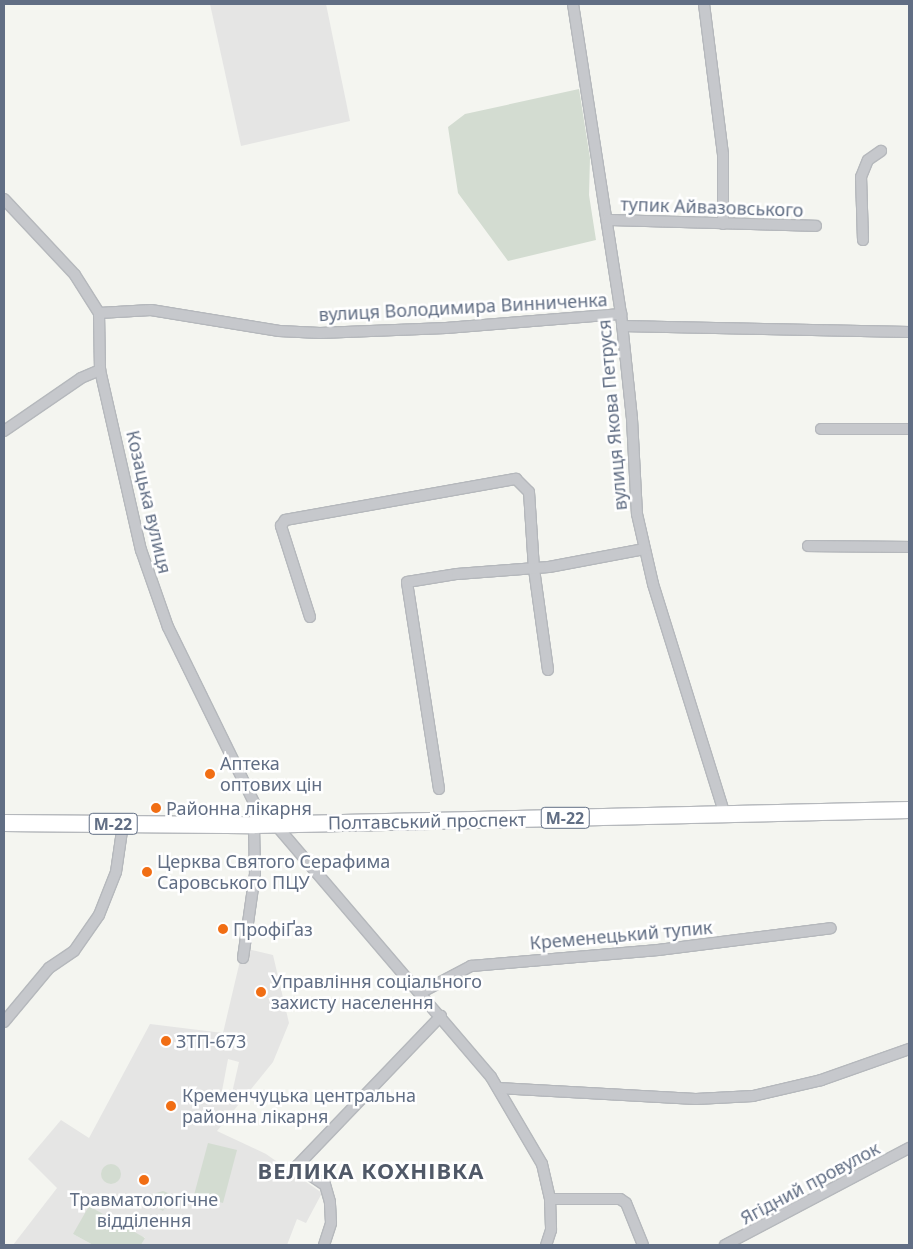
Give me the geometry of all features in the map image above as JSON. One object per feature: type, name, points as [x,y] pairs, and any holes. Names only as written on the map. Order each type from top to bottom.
[{"type":"highway","name":"Полтавський проспект","points":[[4,823],[264,825],[909,810]]},
{"type":"street","name":"вулиця Якова Петруся","points":[[573,4],[622,326],[632,419],[637,514],[644,550],[725,814]]},
{"type":"street","points":[[704,4],[723,154],[722,224]]},
{"type":"street","points":[[862,240],[861,177],[868,160],[881,151]]},
{"type":"street","name":"Козацька вулиця","points":[[4,199],[75,275],[98,313],[100,370],[141,550],[157,597],[183,662],[264,825]]},
{"type":"street","name":"тупик Айвазовського","points":[[607,220],[816,226]]},
{"type":"street","name":"вулиця Володимира Винниченка","points":[[98,313],[151,310],[216,322],[320,333],[446,328],[620,314]]},
{"type":"street","name":"вулиця Володимира Винниченка","points":[[622,326],[909,332]]},
{"type":"street","points":[[4,431],[81,378],[100,370]]},
{"type":"street","points":[[821,429],[909,429]]},
{"type":"street","points":[[310,617],[281,526],[285,520],[516,479],[524,483],[529,492],[534,569],[548,670]]},
{"type":"street","points":[[808,546],[909,547]]},
{"type":"street","points":[[439,789],[408,582],[457,574],[534,569],[644,550]]},
{"type":"street","points":[[4,1022],[49,968],[74,951],[99,915],[116,872],[123,824]]},
{"type":"street","points":[[244,958],[255,874],[264,825]]},
{"type":"street","points":[[264,825],[441,1016],[498,1088],[542,1164],[550,1199],[551,1230],[546,1245]]},
{"type":"street","name":"Кременецький тупик","points":[[420,993],[471,966],[658,950],[831,928]]},
{"type":"street","points":[[324,1245],[331,1222],[330,1202],[325,1185],[297,1166],[441,1016]]},
{"type":"street","points":[[498,1088],[696,1099],[753,1096],[821,1080],[909,1049]]},
{"type":"street","name":"Ягідний провулок","points":[[725,1245],[909,1148]]},
{"type":"street","points":[[550,1199],[620,1199],[626,1203],[643,1245]]},
{"type":"shaded area","points":[[210,4],[326,4],[350,121],[241,146]]},
{"type":"shaded area","points":[[579,89],[590,158],[589,195],[596,240],[508,261],[458,193],[448,127],[465,114]]},
{"type":"shaded area","name":"Кременчуцька центральна районна лікарня","points":[[243,948],[273,955],[289,1023],[273,1062],[217,1131],[266,1154],[322,1193],[306,1223],[297,1219],[287,1245],[141,1245],[145,1237],[73,1234],[93,1245],[13,1245],[57,1188],[28,1159],[61,1120],[89,1138],[150,1024],[223,1033]],"holes":[[[228,1059],[239,1062],[232,1093],[222,1091]]]},
{"type":"shaded area","points":[[208,1143],[237,1150],[223,1203],[194,1195]]},
{"type":"shaded area","points":[[111,1164],[118,1167],[121,1174],[118,1181],[111,1184],[104,1181],[101,1174],[104,1167]]},
{"type":"shaded area","points":[[163,1191],[173,1195],[163,1211],[153,1205],[150,1199],[153,1194]]},
{"type":"shaded area","points":[[89,1206],[145,1238],[141,1245],[93,1245],[73,1234]]},
{"type":"place","name":"Аптека оптових цін","points":[[210,774]]},
{"type":"place","name":"Районна лікарня","points":[[156,808]]},
{"type":"place","name":"Церква Святого Серафима Саровського ПЦУ","points":[[147,872]]},
{"type":"place","name":"ПрофіҐаз","points":[[223,929]]},
{"type":"place","name":"Управління соціального захисту населення","points":[[261,992]]},
{"type":"place","name":"ЗТП-673","points":[[166,1041]]},
{"type":"place","name":"Кременчуцька центральна районна лікарня","points":[[171,1106]]},
{"type":"place","name":"Травматологічне відділення","points":[[144,1180]]},
{"type":"district","name":"ВЕЛИКА КОХНІВКА","points":[[371,1171]]}]
